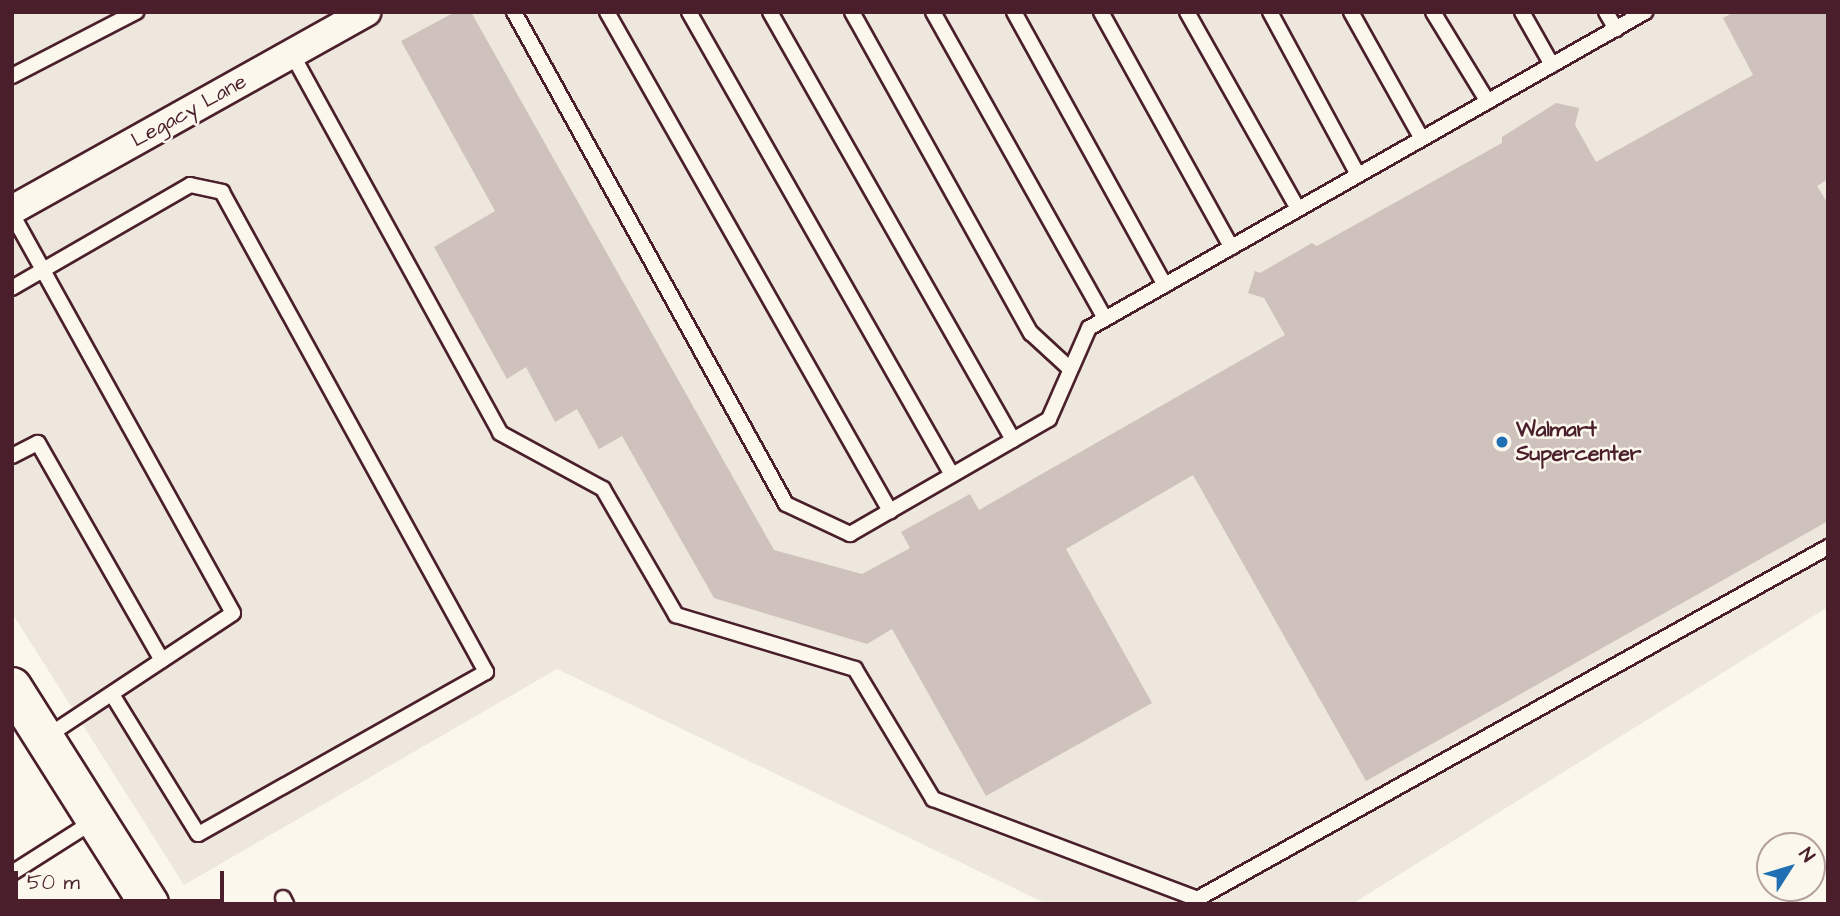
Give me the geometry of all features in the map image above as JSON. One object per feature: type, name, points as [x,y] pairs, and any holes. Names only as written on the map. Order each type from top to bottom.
[{"type":"street","name":"Legacy Lane","points":[[12,212],[366,12]]},
{"type":"street","points":[[12,687],[149,904]]},
{"type":"lane","points":[[12,76],[135,12]]},
{"type":"lane","points":[[514,12],[786,504],[850,534],[1049,419],[1088,328],[1645,12]]},
{"type":"lane","points":[[607,12],[890,511]]},
{"type":"lane","points":[[689,12],[951,475]]},
{"type":"lane","points":[[770,12],[1013,440]]},
{"type":"lane","points":[[852,12],[1031,333],[1070,369]]},
{"type":"lane","points":[[933,12],[1105,318]]},
{"type":"lane","points":[[1014,12],[1164,285]]},
{"type":"lane","points":[[1101,12],[1231,247]]},
{"type":"lane","points":[[1187,12],[1298,209]]},
{"type":"lane","points":[[1270,12],[1358,175]]},
{"type":"lane","points":[[1351,12],[1422,139]]},
{"type":"lane","points":[[1433,12],[1488,102]]},
{"type":"lane","points":[[1522,12],[1552,65]]},
{"type":"lane","points":[[1606,12],[1616,29]]},
{"type":"lane","points":[[292,54],[500,433],[603,489],[676,615],[855,669],[933,799],[1197,899],[1828,547]]},
{"type":"lane","points":[[12,288],[190,185],[222,192],[486,672],[198,834],[112,694]]},
{"type":"lane","points":[[12,212],[233,613],[44,738]]},
{"type":"lane","points":[[12,456],[38,443],[162,660]]},
{"type":"lane","points":[[12,873],[96,819]]},
{"type":"shaded area","points":[[12,12],[1828,12],[1828,607],[1352,904],[1047,904],[557,669],[184,885],[12,613]]},
{"type":"building","name":"Walmart Supercenter","points":[[455,12],[471,12],[774,550],[862,574],[910,548],[901,532],[970,494],[979,510],[1285,335],[1264,298],[1248,293],[1255,271],[1260,273],[1312,243],[1317,246],[1502,143],[1502,137],[1556,103],[1579,108],[1575,125],[1596,162],[1753,75],[1723,18],[1734,12],[1828,12],[1828,179],[1817,186],[1828,204],[1828,521],[1366,781],[1193,475],[1066,549],[1152,703],[986,796],[892,629],[867,644],[714,598],[622,436],[599,449],[577,409],[555,422],[526,367],[507,379],[434,247],[495,211],[401,41]]},
{"type":"place","name":"Walmart Supercenter","points":[[1502,442]]}]
